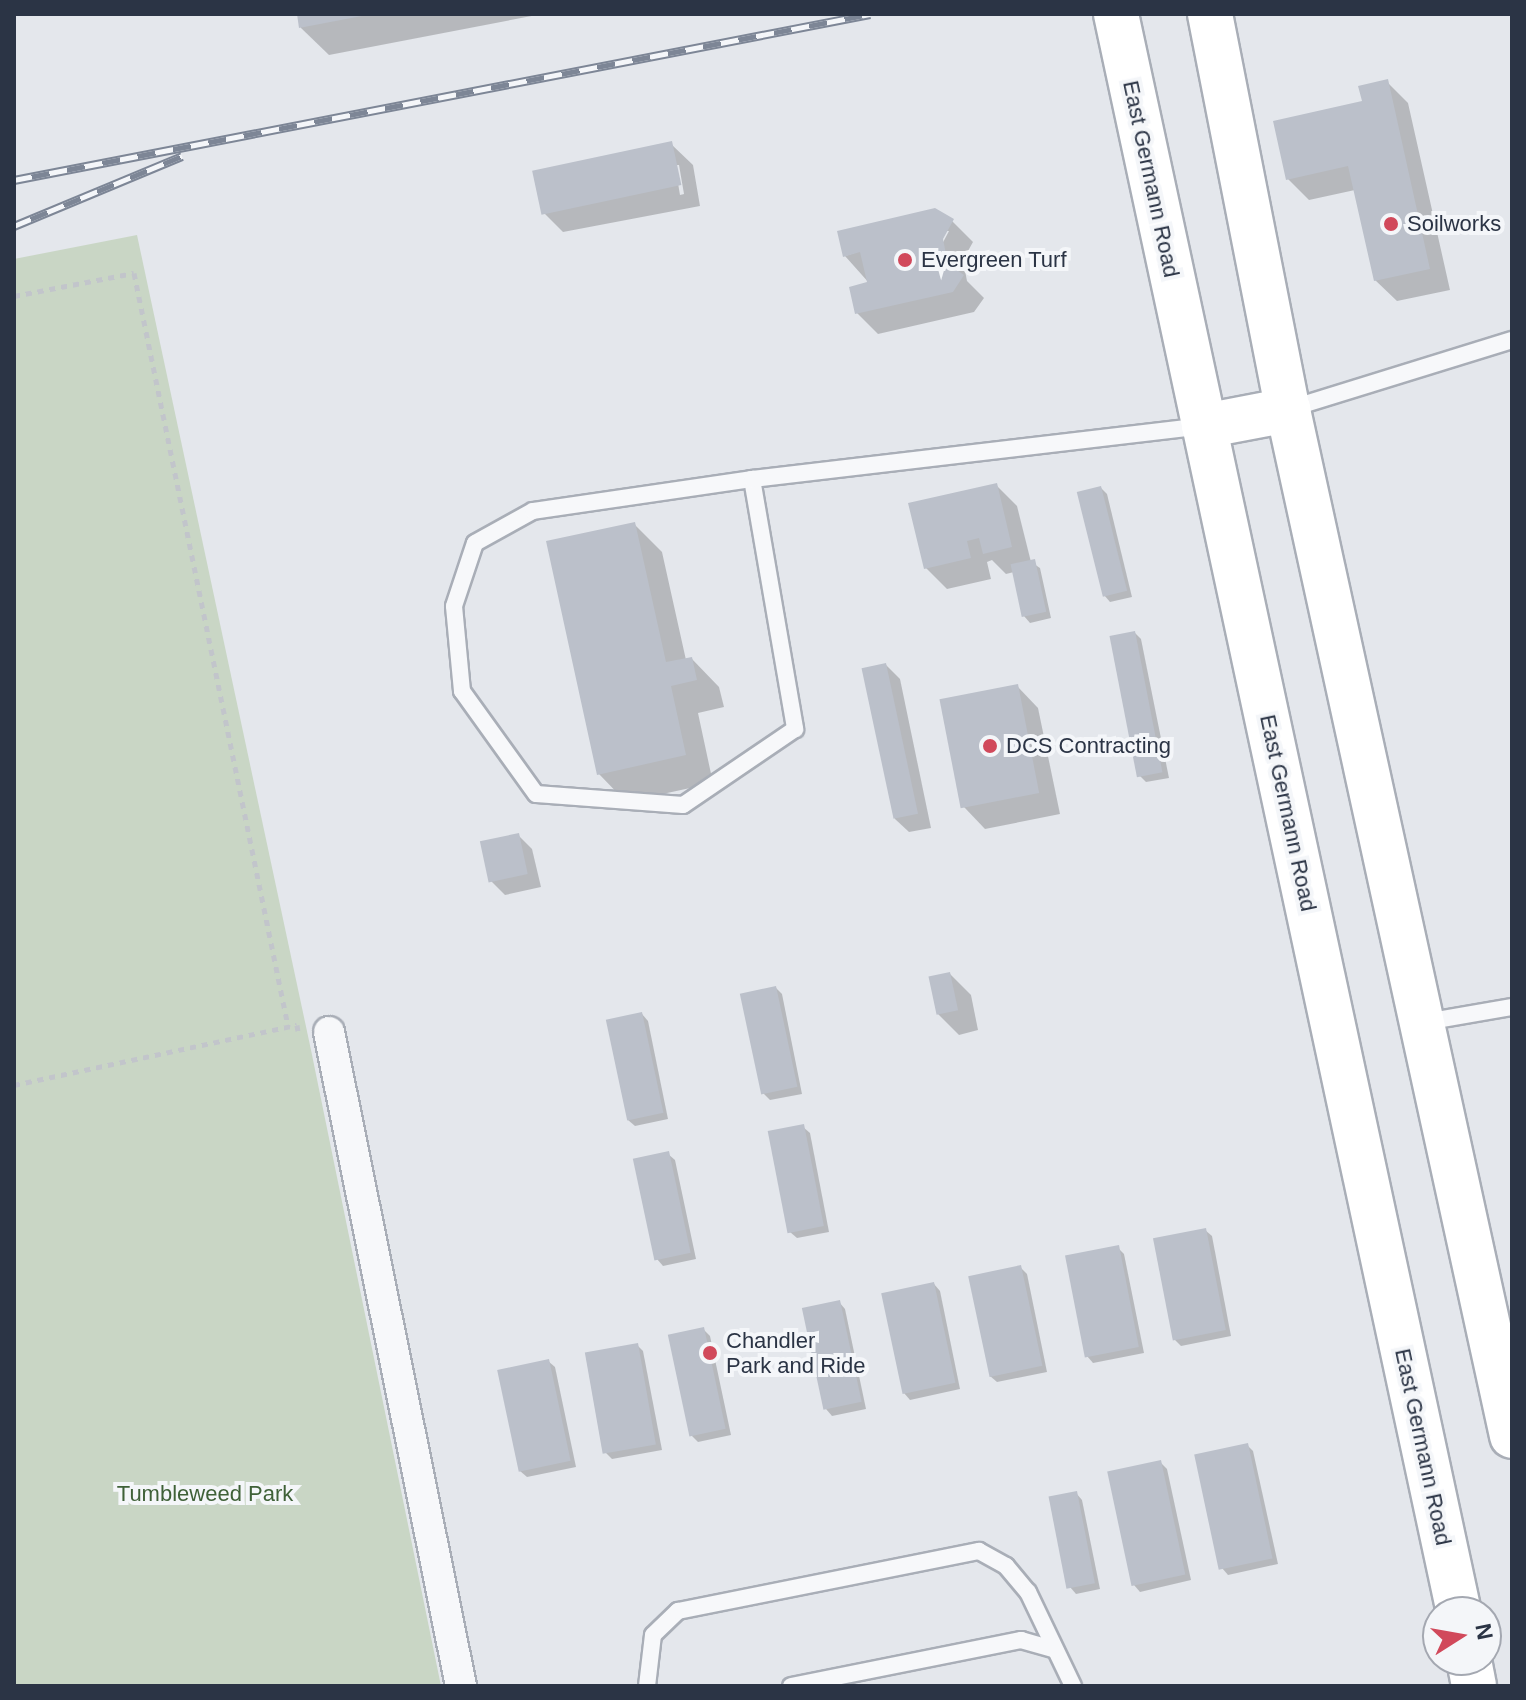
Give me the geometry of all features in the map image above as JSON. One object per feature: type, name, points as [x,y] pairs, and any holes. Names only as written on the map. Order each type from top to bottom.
[{"type":"main road","name":"East Germann Road","points":[[1116,14],[1456,1596]]},
{"type":"main road","points":[[1210,14],[1288,410],[1506,1384],[1512,1436]]},
{"type":"main road","points":[[1204,426],[1288,410]]},
{"type":"street","points":[[329,1032],[461,1686]]},
{"type":"lane","points":[[1288,410],[1512,340]]},
{"type":"lane","points":[[752,479],[795,729],[683,805],[536,794],[462,691],[454,606],[475,543],[533,511],[752,479],[1204,426]]},
{"type":"lane","points":[[1424,1022],[1512,1007]]},
{"type":"lane","points":[[647,1686],[653,1635],[678,1611],[979,1551],[1006,1566],[1028,1592],[1073,1686]]},
{"type":"lane","points":[[791,1686],[1021,1640],[1055,1650]]},
{"type":"path","points":[[14,296],[134,273],[288,1027]]},
{"type":"path","points":[[14,1085],[297,1025]]},
{"type":"green space","name":"Tumbleweed Park","points":[[137,235],[311,1050],[441,1686],[14,1686],[14,259]]},
{"type":"building","points":[[297,14],[366,14],[367,15],[299,28]]},
{"type":"building","name":"Soilworks","points":[[1388,79],[1430,269],[1374,281],[1348,166],[1286,180],[1273,121],[1362,101],[1358,86]]},
{"type":"building","points":[[672,141],[681,185],[541,215],[532,171]]},
{"type":"building","name":"Evergreen Turf","points":[[935,208],[954,219],[943,239],[948,264],[964,275],[953,292],[855,314],[849,287],[867,282],[860,252],[843,257],[837,231]]},
{"type":"building","points":[[997,483],[1012,547],[983,554],[979,538],[967,541],[971,558],[924,569],[908,503]]},
{"type":"building","points":[[1101,486],[1127,591],[1103,597],[1077,492]]},
{"type":"building","points":[[635,522],[666,662],[692,657],[697,680],[671,686],[686,755],[597,775],[546,541]]},
{"type":"building","points":[[1035,559],[1046,612],[1022,617],[1011,564]]},
{"type":"building","points":[[1135,631],[1162,772],[1137,777],[1109,636]]},
{"type":"building","points":[[886,663],[918,814],[894,819],[862,668]]},
{"type":"building","name":"DCS Contracting","points":[[1018,684],[1039,793],[961,808],[939,699]]},
{"type":"building","points":[[519,833],[528,874],[489,882],[480,841]]},
{"type":"building","points":[[950,972],[958,1010],[937,1015],[928,977]]},
{"type":"building","points":[[776,986],[797,1087],[761,1094],[740,994]]},
{"type":"building","points":[[642,1012],[663,1113],[627,1120],[606,1020]]},
{"type":"building","points":[[804,1124],[824,1226],[788,1233],[768,1131]]},
{"type":"building","points":[[669,1151],[691,1253],[654,1260],[633,1159]]},
{"type":"building","points":[[1206,1228],[1226,1330],[1173,1340],[1153,1238]]},
{"type":"building","points":[[1119,1245],[1139,1347],[1085,1358],[1065,1255]]},
{"type":"building","points":[[1021,1265],[1042,1366],[990,1377],[968,1276]]},
{"type":"building","points":[[934,1282],[955,1383],[903,1394],[881,1293]]},
{"type":"building","points":[[840,1300],[862,1402],[823,1410],[802,1308]]},
{"type":"building","points":[[704,1327],[726,1429],[689,1436],[668,1335]]},
{"type":"building","points":[[638,1343],[656,1444],[603,1454],[585,1352]]},
{"type":"building","points":[[549,1359],[571,1461],[519,1472],[497,1370]]},
{"type":"building","points":[[1248,1443],[1273,1558],[1219,1570],[1194,1454]]},
{"type":"building","points":[[1161,1460],[1185,1574],[1132,1586],[1107,1471]]},
{"type":"building","points":[[1077,1491],[1095,1583],[1066,1589],[1049,1497]]},
{"type":"railway","points":[[14,180],[870,14]]},
{"type":"railway","points":[[14,226],[182,156]]},
{"type":"place","name":"Soilworks","points":[[1391,224]]},
{"type":"place","name":"Evergreen Turf","points":[[905,260]]},
{"type":"place","name":"DCS Contracting","points":[[990,746]]},
{"type":"place","name":"Chandler Park and Ride","points":[[710,1353]]}]
